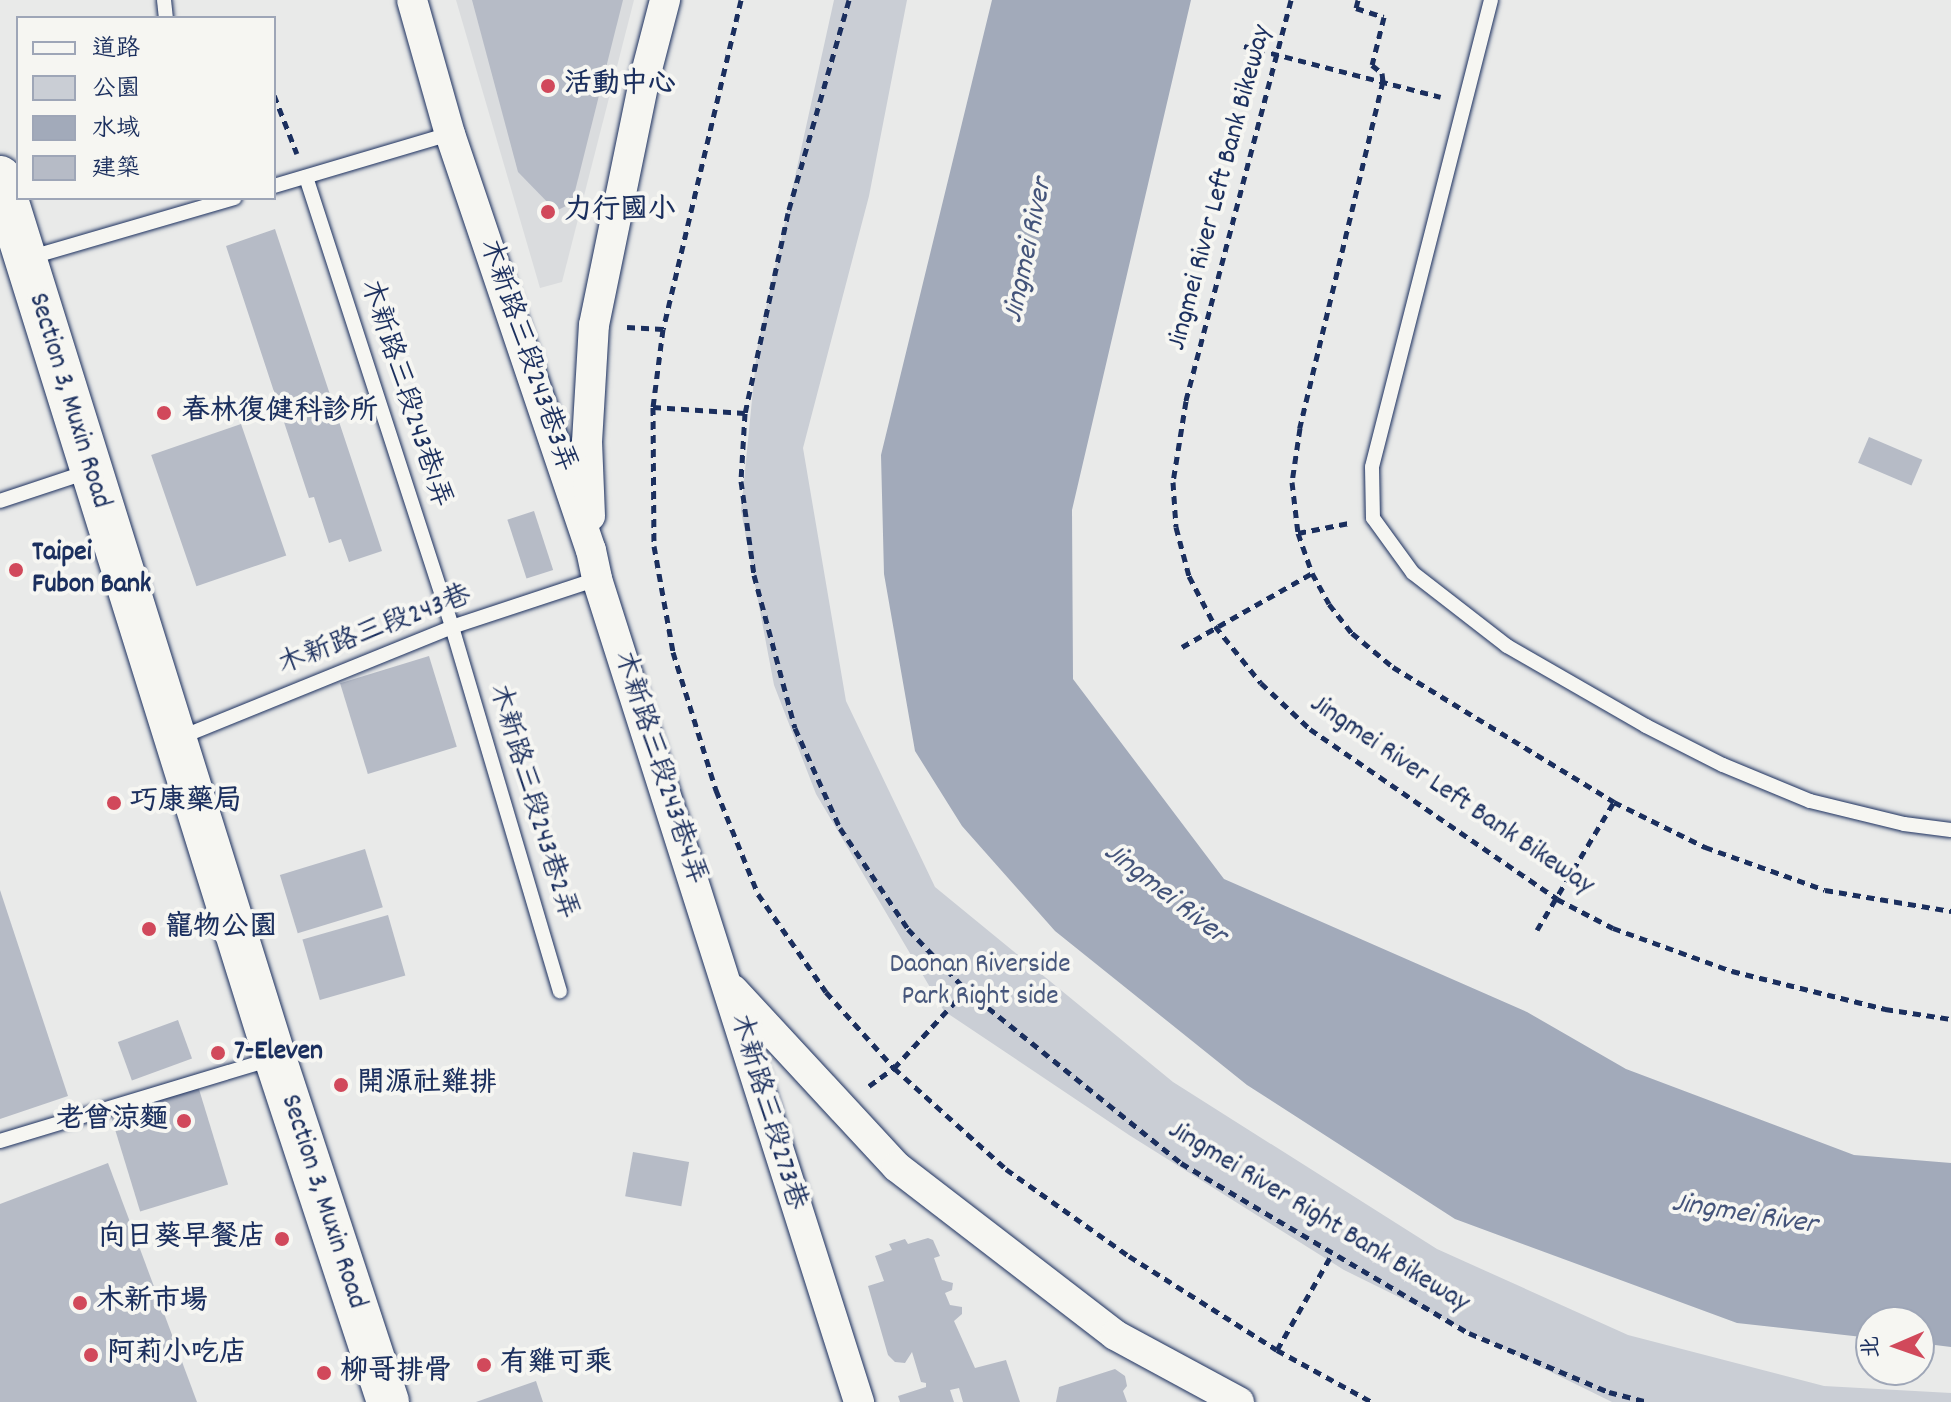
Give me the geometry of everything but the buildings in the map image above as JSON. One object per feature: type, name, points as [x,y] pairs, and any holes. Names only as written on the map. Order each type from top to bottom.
[{"type":"main road","name":"Section 3, Muxin Road","points":[[0,177],[275,1058],[388,1402]]},
{"type":"street","name":"木新路三段243巷3弄","points":[[412,0],[450,134],[591,550],[597,579]]},
{"type":"street","points":[[591,550],[587,442],[594,325],[645,77],[665,0]]},
{"type":"street","name":"木新路三段243巷4弄","points":[[597,579],[722,970]]},
{"type":"street","points":[[722,970],[897,1167],[1115,1335],[1203,1392],[1239,1402]]},
{"type":"street","name":"木新路三段273巷","points":[[722,970],[859,1402]]},
{"type":"lane","points":[[1491,0],[1372,467],[1373,518],[1413,573],[1507,646],[1646,726],[1723,765],[1810,801],[1904,824],[1951,830]]},
{"type":"lane","points":[[276,185],[450,134]]},
{"type":"lane","name":"木新路三段243巷1弄","points":[[306,177],[452,627]]},
{"type":"lane","points":[[24,260],[227,200]]},
{"type":"lane","points":[[0,501],[90,471]]},
{"type":"lane","name":"木新路三段243巷","points":[[175,739],[452,627],[597,579]]},
{"type":"lane","name":"木新路三段243巷2弄","points":[[452,627],[560,991]]},
{"type":"lane","points":[[0,1141],[275,1058]]},
{"type":"path","points":[[741,0],[663,329],[653,407],[654,546],[673,652],[716,790],[758,894],[826,992],[894,1068],[1006,1169],[1129,1256],[1277,1350],[1372,1402]]},
{"type":"path","name":"Jingmei River Right Bank Bikeway","points":[[849,0],[788,213],[745,413],[741,481],[754,575],[795,728],[840,828],[908,929],[966,990],[1181,1163],[1469,1333],[1609,1392],[1648,1402]]},
{"type":"path","name":"Jingmei River Left Bank Bikeway","points":[[1291,0],[1186,401],[1173,482],[1176,527],[1189,576],[1215,626],[1261,683],[1310,729],[1557,899],[1613,928],[1732,971],[1885,1009],[1951,1019]]},
{"type":"path","points":[[1358,0],[1356,8],[1384,17],[1372,65],[1382,73],[1383,81],[1300,428],[1292,482],[1298,533],[1312,573],[1329,604],[1352,633],[1393,667],[1614,802],[1705,847],[1825,890],[1951,911]]},
{"type":"path","points":[[1244,46],[1464,104]]},
{"type":"path","points":[[276,100],[306,177]]},
{"type":"path","points":[[653,407],[745,413]]},
{"type":"path","points":[[1298,533],[1373,518]]},
{"type":"path","points":[[1182,647],[1312,573]]},
{"type":"path","points":[[1537,930],[1614,802]]},
{"type":"path","points":[[894,1068],[966,990]]},
{"type":"path","points":[[1277,1350],[1332,1254]]},
{"type":"shaded area","name":"力行國小","points":[[456,0],[634,0],[562,282],[540,288]]},
{"type":"green space","name":"Daonan Riverside Park Right side","points":[[834,0],[907,0],[869,196],[803,448],[846,701],[935,887],[1173,1082],[1437,1249],[1628,1335],[1824,1386],[1951,1393],[1951,1402],[1612,1402],[1344,1270],[1129,1135],[944,1011],[816,794],[774,685],[741,511],[757,349]]},
{"type":"water","name":"Jingmei River","points":[[992,0],[1191,0],[1072,510],[1073,679],[1224,879],[1527,1012],[1626,1069],[1854,1155],[1951,1163],[1951,1347],[1935,1345],[1935,1306],[1855,1306],[1855,1336],[1737,1323],[1455,1219],[1247,1085],[1055,931],[962,826],[915,751],[884,574],[881,455]]},
{"type":"place","name":"活動中心","points":[[548,86]]},
{"type":"place","name":"力行國小","points":[[548,212]]},
{"type":"place","name":"春林復健科診所","points":[[164,413]]},
{"type":"place","name":"Taipei Fubon Bank","points":[[16,570]]},
{"type":"place","name":"巧康藥局","points":[[114,803]]},
{"type":"place","name":"寵物公園","points":[[149,929]]},
{"type":"place","name":"7-Eleven","points":[[218,1053]]},
{"type":"place","name":"開源社雞排","points":[[341,1085]]},
{"type":"place","name":"老曾涼麵","points":[[184,1121]]},
{"type":"place","name":"向日葵早餐店","points":[[282,1239]]},
{"type":"place","name":"木新市場","points":[[80,1303]]},
{"type":"place","name":"阿莉小吃店","points":[[91,1355]]},
{"type":"place","name":"有雞可乘","points":[[484,1365]]},
{"type":"place","name":"柳哥排骨","points":[[324,1373]]}]
